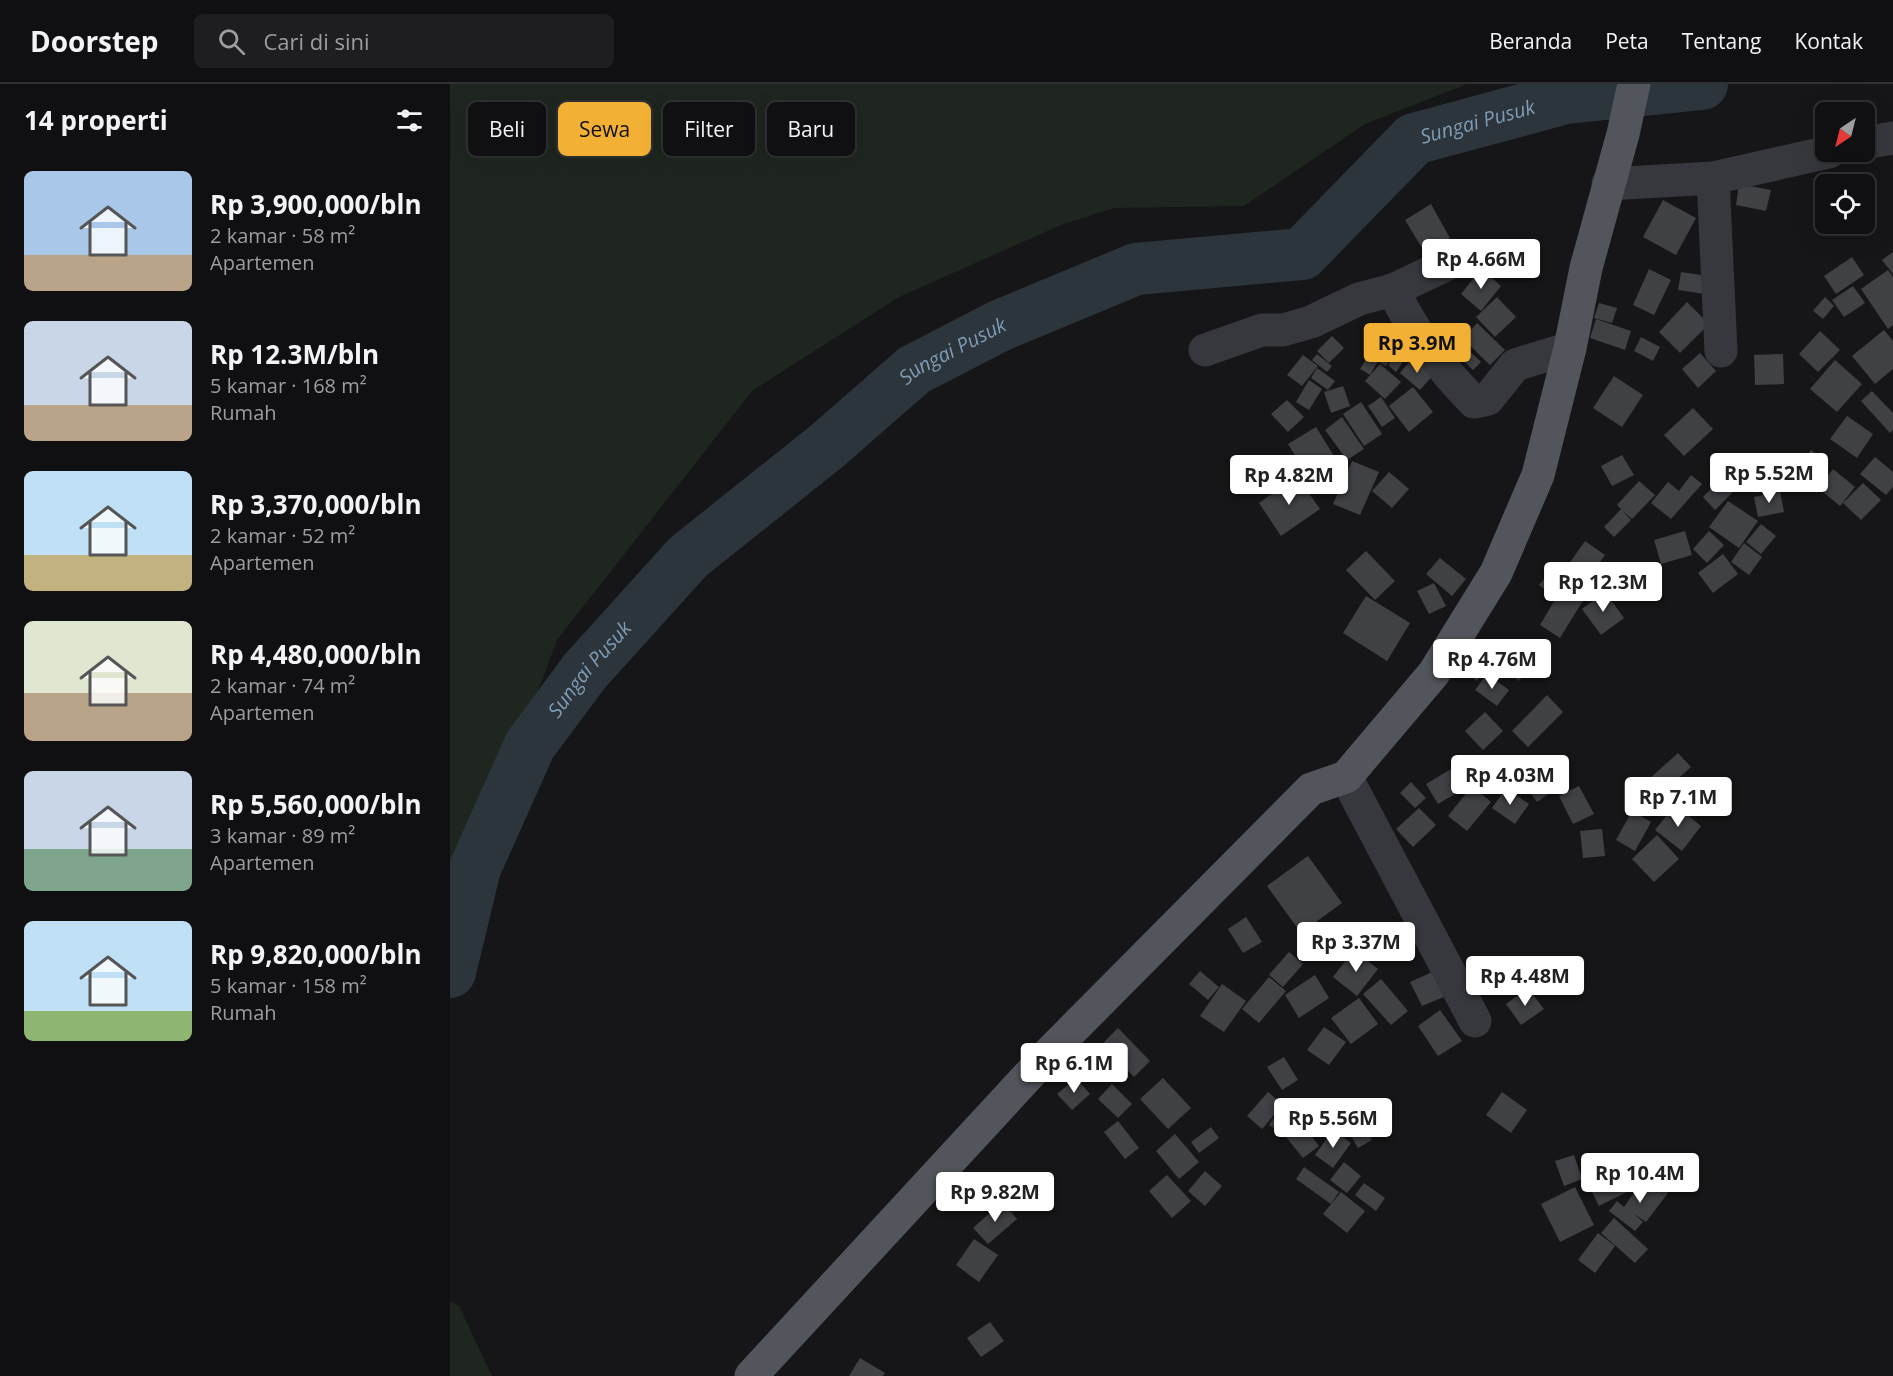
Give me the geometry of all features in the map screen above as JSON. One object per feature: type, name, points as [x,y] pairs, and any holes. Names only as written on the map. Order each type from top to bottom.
[{"type":"main road","points":[[751,1376],[1052,1050],[1311,789],[1346,777],[1434,673],[1496,573],[1538,475],[1570,348],[1586,268],[1623,134],[1634,84]]},
{"type":"street","points":[[1875,141],[1893,138]]},
{"type":"street","points":[[1608,184],[1713,178],[1815,155]]},
{"type":"street","points":[[1713,178],[1721,351]]},
{"type":"street","points":[[1204,350],[1262,330],[1282,330],[1311,322],[1359,299],[1393,290],[1458,259]]},
{"type":"street","points":[[1393,290],[1405,314],[1446,374],[1474,402],[1488,399],[1515,365],[1570,348]]},
{"type":"street","points":[[1346,777],[1475,1021]]},
{"type":"shaded area","points":[[450,84],[1467,84],[1365,124],[1244,206],[1114,208],[1061,225],[899,297],[752,391],[557,640],[450,927]]},
{"type":"shaded area","points":[[450,1301],[459,1306],[492,1376],[450,1376]]},
{"type":"building","points":[[1739,184],[1771,190],[1766,211],[1736,205]]},
{"type":"building","points":[[1663,200],[1696,218],[1676,255],[1643,237]]},
{"type":"building","points":[[1431,204],[1450,238],[1425,253],[1405,220]]},
{"type":"building","points":[[1893,252],[1893,274],[1882,260]]},
{"type":"building","points":[[1852,257],[1864,275],[1836,294],[1824,276]]},
{"type":"building","points":[[1481,269],[1501,286],[1481,311],[1461,294]]},
{"type":"building","points":[[1649,269],[1671,280],[1654,315],[1633,305]]},
{"type":"building","points":[[1888,270],[1893,277],[1893,325],[1888,329],[1861,289]]},
{"type":"building","points":[[1681,272],[1708,276],[1705,294],[1678,290]]},
{"type":"building","points":[[1853,286],[1865,303],[1844,317],[1832,300]]},
{"type":"building","points":[[1497,297],[1516,317],[1495,337],[1476,317]]},
{"type":"building","points":[[1825,297],[1834,306],[1823,319],[1813,311]]},
{"type":"building","points":[[1687,302],[1709,324],[1680,353],[1659,332]]},
{"type":"building","points":[[1599,303],[1617,308],[1612,323],[1594,318]]},
{"type":"building","points":[[1596,319],[1631,331],[1625,350],[1590,338]]},
{"type":"building","points":[[1477,323],[1505,350],[1490,365],[1463,339]]},
{"type":"building","points":[[1884,330],[1893,341],[1893,369],[1875,384],[1852,356]]},
{"type":"building","points":[[1820,331],[1840,350],[1818,372],[1799,354]]},
{"type":"building","points":[[1332,336],[1344,348],[1329,363],[1317,351]]},
{"type":"building","points":[[1641,337],[1660,347],[1653,361],[1634,351]]},
{"type":"building","points":[[1404,341],[1413,347],[1396,372],[1388,365]]},
{"type":"building","points":[[1386,342],[1397,348],[1386,366],[1378,361],[1370,375],[1360,369],[1368,356],[1375,360]]},
{"type":"building","points":[[1461,343],[1481,362],[1473,370],[1453,351]]},
{"type":"building","points":[[1700,353],[1716,371],[1698,388],[1682,369]]},
{"type":"building","points":[[1317,354],[1332,366],[1327,372],[1312,360]]},
{"type":"building","points":[[1783,354],[1784,384],[1755,385],[1754,355]]},
{"type":"building","points":[[1303,355],[1318,366],[1302,386],[1287,375]]},
{"type":"building","points":[[1413,357],[1434,374],[1420,390],[1400,373]]},
{"type":"building","points":[[1835,360],[1862,384],[1837,412],[1810,389]]},
{"type":"building","points":[[1380,364],[1401,382],[1385,399],[1365,381]]},
{"type":"building","points":[[1317,368],[1335,381],[1328,390],[1311,378]]},
{"type":"building","points":[[1614,376],[1643,395],[1622,427],[1593,408]]},
{"type":"building","points":[[1309,380],[1322,389],[1309,410],[1296,402]]},
{"type":"building","points":[[1343,386],[1350,406],[1331,413],[1324,392]]},
{"type":"building","points":[[1413,387],[1433,412],[1409,432],[1389,406]]},
{"type":"building","points":[[1872,391],[1893,413],[1893,430],[1890,433],[1861,401]]},
{"type":"building","points":[[1381,397],[1395,418],[1382,427],[1368,406]]},
{"type":"building","points":[[1287,400],[1304,417],[1288,432],[1271,414]]},
{"type":"building","points":[[1361,402],[1382,434],[1364,446],[1343,414]]},
{"type":"building","points":[[1693,408],[1713,429],[1684,456],[1664,435]]},
{"type":"building","points":[[1847,416],[1873,434],[1857,458],[1830,439]]},
{"type":"building","points":[[1342,417],[1364,449],[1347,460],[1325,430]]},
{"type":"building","points":[[1316,427],[1344,472],[1316,490],[1288,444]]},
{"type":"building","points":[[1811,450],[1827,461],[1817,475],[1801,463]]},
{"type":"building","points":[[1622,455],[1634,475],[1612,486],[1601,466]]},
{"type":"building","points":[[1875,457],[1893,472],[1893,487],[1886,495],[1860,474]]},
{"type":"building","points":[[1744,459],[1767,482],[1756,493],[1732,470]]},
{"type":"building","points":[[1779,460],[1805,471],[1796,492],[1770,482]]},
{"type":"building","points":[[1352,461],[1379,472],[1360,515],[1333,504]]},
{"type":"building","points":[[1833,469],[1855,487],[1840,506],[1818,488]]},
{"type":"building","points":[[1389,472],[1409,489],[1392,508],[1372,491]]},
{"type":"building","points":[[1725,474],[1738,487],[1715,510],[1703,497]]},
{"type":"building","points":[[1691,475],[1702,484],[1671,519],[1651,503],[1668,482],[1679,491]]},
{"type":"building","points":[[1297,476],[1320,509],[1281,536],[1259,503]]},
{"type":"building","points":[[1639,481],[1655,495],[1632,519],[1623,511],[1631,520],[1614,537],[1604,527],[1621,509],[1617,505]]},
{"type":"building","points":[[1863,483],[1881,500],[1861,520],[1843,503]]},
{"type":"building","points":[[1780,491],[1784,512],[1758,517],[1754,497]]},
{"type":"building","points":[[1728,501],[1758,521],[1739,548],[1709,527]]},
{"type":"building","points":[[1761,524],[1776,536],[1761,554],[1746,542]]},
{"type":"building","points":[[1685,531],[1692,555],[1661,564],[1654,540]]},
{"type":"building","points":[[1709,531],[1724,545],[1707,563],[1693,549]]},
{"type":"building","points":[[1585,541],[1605,555],[1584,585],[1564,571]]},
{"type":"building","points":[[1744,543],[1762,557],[1749,575],[1731,562]]},
{"type":"building","points":[[1366,551],[1395,581],[1375,600],[1346,570]]},
{"type":"building","points":[[1723,554],[1738,574],[1713,593],[1698,573]]},
{"type":"building","points":[[1440,558],[1466,579],[1452,596],[1426,574]]},
{"type":"building","points":[[1556,564],[1570,576],[1553,596],[1539,585]]},
{"type":"building","points":[[1434,583],[1446,606],[1429,614],[1417,591]]},
{"type":"building","points":[[1563,586],[1584,599],[1560,638],[1540,625]]},
{"type":"building","points":[[1605,592],[1624,618],[1601,635],[1582,609]]},
{"type":"building","points":[[1366,596],[1410,623],[1387,661],[1343,633]]},
{"type":"building","points":[[1525,644],[1540,664],[1518,681],[1503,661]]},
{"type":"building","points":[[1475,650],[1491,664],[1477,681],[1461,668]]},
{"type":"building","points":[[1487,674],[1509,690],[1497,706],[1475,690]]},
{"type":"building","points":[[1547,695],[1563,712],[1528,747],[1512,731]]},
{"type":"building","points":[[1485,712],[1503,731],[1483,750],[1465,731]]},
{"type":"building","points":[[1678,753],[1691,767],[1662,793],[1649,779]]},
{"type":"building","points":[[1458,765],[1470,785],[1438,804],[1426,784]]},
{"type":"building","points":[[1538,773],[1551,792],[1537,802],[1524,783]]},
{"type":"building","points":[[1411,782],[1426,798],[1415,808],[1400,793]]},
{"type":"building","points":[[1472,786],[1491,802],[1467,831],[1448,816]]},
{"type":"building","points":[[1579,786],[1594,814],[1573,824],[1559,796]]},
{"type":"building","points":[[1506,788],[1529,804],[1515,824],[1492,808]]},
{"type":"building","points":[[1675,805],[1701,826],[1682,851],[1655,830]]},
{"type":"building","points":[[1419,808],[1436,825],[1413,847],[1396,829]]},
{"type":"building","points":[[1632,811],[1651,822],[1635,851],[1616,840]]},
{"type":"building","points":[[1602,829],[1605,856],[1583,858],[1580,831]]},
{"type":"building","points":[[1657,835],[1679,859],[1654,882],[1632,859]]},
{"type":"building","points":[[1308,856],[1342,903],[1301,933],[1267,886]]},
{"type":"building","points":[[1246,917],[1262,942],[1243,953],[1228,929]]},
{"type":"building","points":[[1354,950],[1378,969],[1357,996],[1333,977]]},
{"type":"building","points":[[1289,952],[1303,964],[1283,987],[1269,975]]},
{"type":"building","points":[[1439,969],[1451,994],[1422,1006],[1410,982]]},
{"type":"building","points":[[1200,971],[1219,987],[1208,1000],[1189,984]]},
{"type":"building","points":[[1315,975],[1329,998],[1299,1018],[1285,995]]},
{"type":"building","points":[[1269,977],[1286,991],[1259,1023],[1242,1009]]},
{"type":"building","points":[[1381,979],[1408,1011],[1391,1025],[1363,994]]},
{"type":"building","points":[[1222,984],[1246,1001],[1224,1032],[1200,1016]]},
{"type":"building","points":[[1528,988],[1544,1009],[1521,1025],[1506,1004]]},
{"type":"building","points":[[1359,998],[1378,1024],[1351,1044],[1331,1018]]},
{"type":"building","points":[[1440,1010],[1462,1041],[1438,1056],[1418,1026]]},
{"type":"building","points":[[1324,1027],[1346,1042],[1329,1065],[1307,1050]]},
{"type":"building","points":[[1118,1028],[1150,1061],[1134,1077],[1102,1044]]},
{"type":"building","points":[[1100,1047],[1118,1062],[1104,1079],[1085,1064]]},
{"type":"building","points":[[1284,1057],[1298,1080],[1282,1090],[1267,1067]]},
{"type":"building","points":[[1076,1078],[1090,1094],[1072,1110],[1057,1094]]},
{"type":"building","points":[[1163,1078],[1191,1108],[1168,1129],[1140,1099]]},
{"type":"building","points":[[1112,1084],[1132,1104],[1118,1118],[1098,1099]]},
{"type":"building","points":[[1268,1092],[1283,1105],[1262,1129],[1247,1116]]},
{"type":"building","points":[[1502,1092],[1527,1110],[1511,1133],[1486,1115]]},
{"type":"building","points":[[1278,1112],[1288,1119],[1280,1132],[1269,1125]]},
{"type":"building","points":[[1357,1116],[1372,1140],[1358,1148],[1344,1124]]},
{"type":"building","points":[[1298,1119],[1319,1146],[1303,1158],[1282,1132]]},
{"type":"building","points":[[1118,1121],[1139,1148],[1125,1159],[1104,1132]]},
{"type":"building","points":[[1211,1127],[1219,1138],[1199,1153],[1191,1142]]},
{"type":"building","points":[[1333,1130],[1351,1143],[1333,1168],[1315,1155]]},
{"type":"building","points":[[1175,1134],[1199,1162],[1179,1179],[1156,1151]]},
{"type":"building","points":[[1574,1155],[1582,1179],[1564,1186],[1555,1161]]},
{"type":"building","points":[[1618,1159],[1633,1189],[1599,1206],[1584,1176]]},
{"type":"building","points":[[1344,1162],[1361,1176],[1347,1193],[1330,1180]]},
{"type":"building","points":[[1304,1167],[1339,1192],[1331,1204],[1296,1179]]},
{"type":"building","points":[[1205,1171],[1222,1186],[1205,1206],[1188,1191]]},
{"type":"building","points":[[1167,1175],[1191,1201],[1172,1218],[1149,1191]]},
{"type":"building","points":[[1645,1177],[1668,1193],[1646,1222],[1634,1214],[1643,1222],[1635,1231],[1609,1211],[1617,1201],[1624,1207]]},
{"type":"building","points":[[1364,1183],[1385,1198],[1376,1211],[1355,1195]]},
{"type":"building","points":[[1575,1187],[1594,1225],[1560,1242],[1541,1204]]},
{"type":"building","points":[[1341,1192],[1365,1211],[1347,1233],[1323,1214]]},
{"type":"building","points":[[1002,1202],[1017,1219],[988,1244],[973,1228]]},
{"type":"building","points":[[1614,1218],[1648,1249],[1635,1263],[1601,1233]]},
{"type":"building","points":[[1598,1233],[1615,1246],[1595,1273],[1578,1260]]},
{"type":"building","points":[[974,1239],[998,1255],[979,1282],[956,1265]]},
{"type":"building","points":[[990,1322],[1004,1341],[981,1357],[967,1338]]},
{"type":"building","points":[[860,1358],[885,1373],[883,1376],[849,1376]]},
{"type":"waterway","name":"Sungai Pusuk","points":[[450,972],[475,868],[530,745],[585,671],[688,557],[827,446],[914,370],[999,326],[1136,269],[1302,254],[1414,139],[1566,98],[1702,84]]}]
